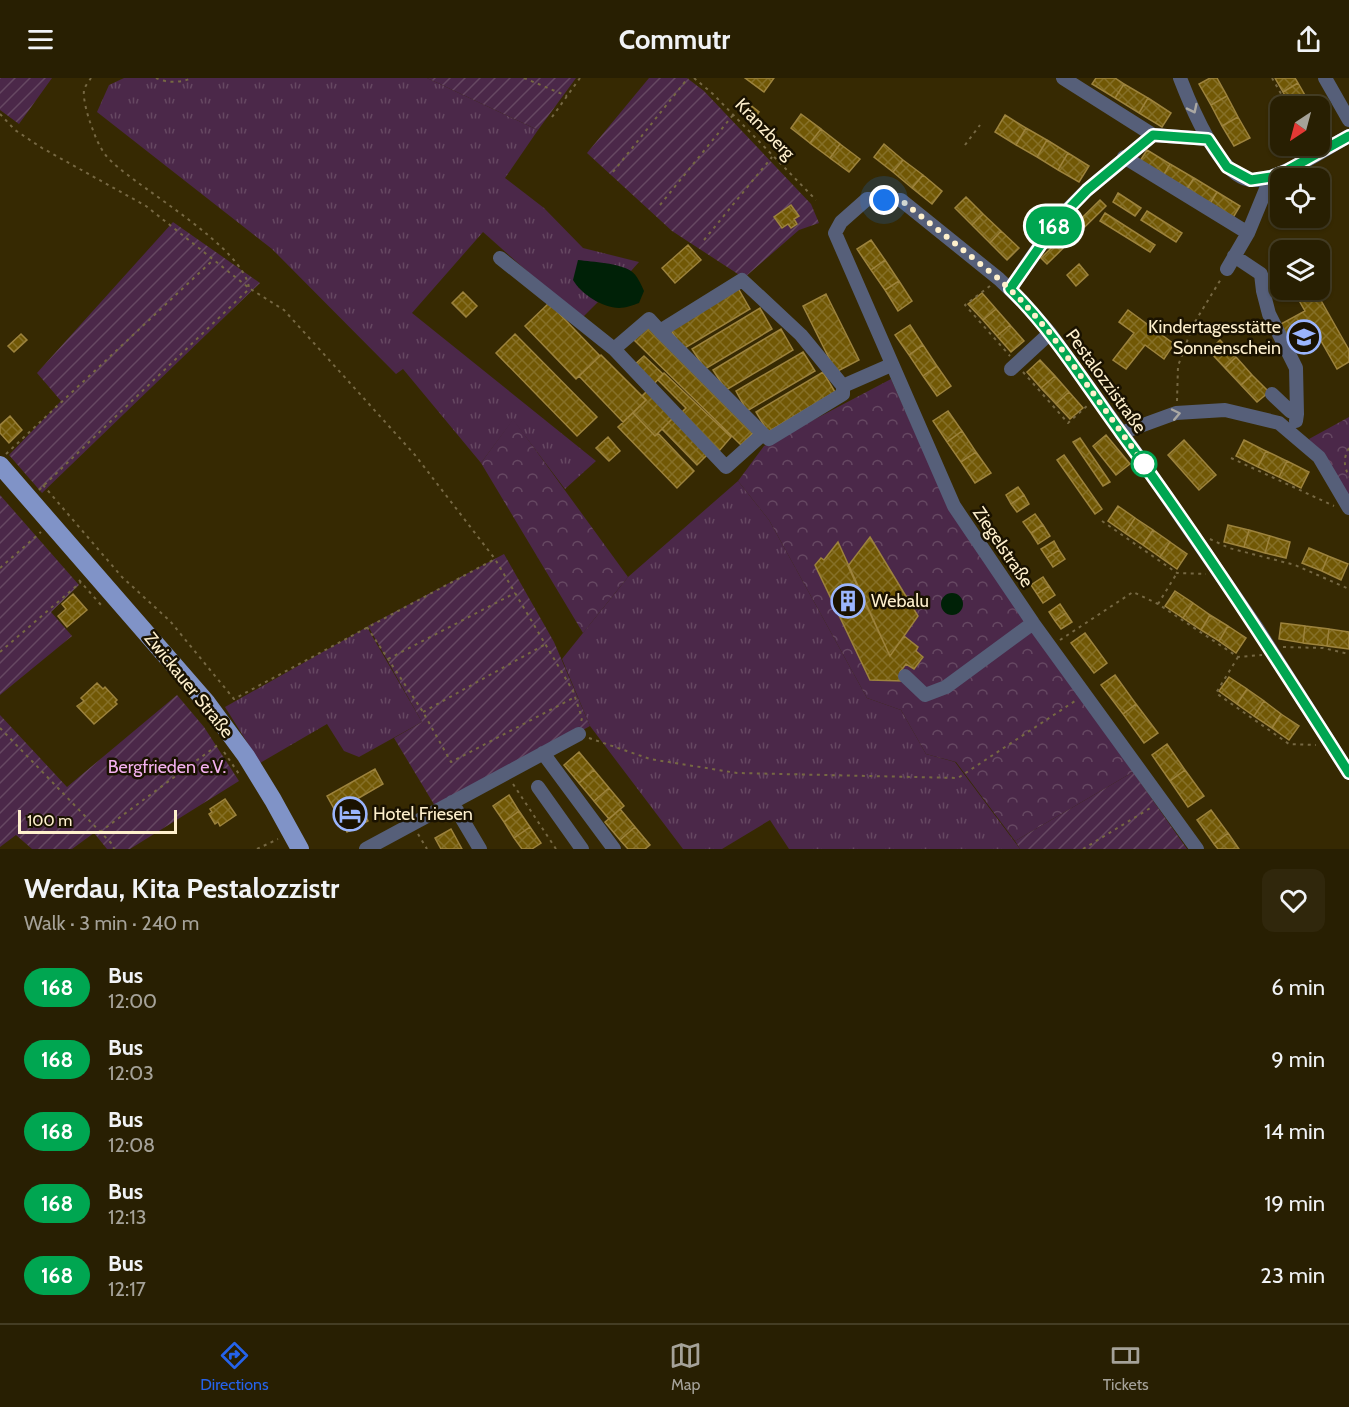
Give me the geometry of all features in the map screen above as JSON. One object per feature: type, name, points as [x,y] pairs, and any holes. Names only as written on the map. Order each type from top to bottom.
[{"type":"main road","name":"Zwickauer Straße","points":[[2,461],[31,499],[177,666],[225,740],[262,782],[284,838],[300,849]]},
{"type":"street","points":[[1063,78],[1153,135],[1208,139]]},
{"type":"street","points":[[1180,78],[1208,139],[1227,167],[1251,180],[1270,177]]},
{"type":"street","points":[[1325,78],[1349,120]]},
{"type":"street","points":[[1010,289],[1059,219],[1087,190],[1153,135]]},
{"type":"street","points":[[1288,168],[1349,136]]},
{"type":"street","points":[[1124,157],[1248,233]]},
{"type":"street","points":[[1227,269],[1248,233],[1270,179]]},
{"type":"street","name":"Pestalozzistraße","points":[[835,233],[841,222],[867,199],[901,200],[1010,289],[1050,333],[1144,464],[1271,651],[1349,773]]},
{"type":"street","name":"Ziegelstraße","points":[[835,233],[954,506],[1050,647],[1197,849]]},
{"type":"street","points":[[1234,256],[1261,274],[1269,314],[1296,368],[1297,414],[1293,434]]},
{"type":"street","points":[[500,258],[614,349],[726,467],[763,434]]},
{"type":"street","points":[[614,349],[649,319],[660,332],[769,439],[843,394],[843,386],[801,335],[742,280],[660,332]]},
{"type":"street","points":[[1011,369],[1050,333]]},
{"type":"street","points":[[843,386],[891,365]]},
{"type":"street","points":[[1272,394],[1290,411],[1297,414]]},
{"type":"street","points":[[1121,433],[1176,413],[1225,410],[1279,423],[1319,457],[1344,508]]},
{"type":"street","points":[[905,676],[925,695],[946,687],[1033,623]]},
{"type":"street","points":[[366,849],[579,734]]},
{"type":"street","points":[[543,753],[614,849]]},
{"type":"street","points":[[538,787],[582,849]]},
{"type":"street","points":[[452,802],[480,849]]},
{"type":"path","points":[[91,78],[84,90],[87,114],[98,144],[111,161],[229,255],[240,267],[248,281],[249,288]]},
{"type":"path","points":[[156,78],[186,81],[191,78]]},
{"type":"path","points":[[524,78],[567,96]]},
{"type":"path","points":[[552,117],[580,78]]},
{"type":"path","points":[[613,172],[688,78]]},
{"type":"path","name":"Kranzberg","points":[[694,78],[816,201]]},
{"type":"path","points":[[1272,78],[1282,96]]},
{"type":"path","points":[[0,114],[15,130],[42,148],[146,207],[249,288],[284,310],[415,455],[495,559],[575,697],[582,718],[579,734],[650,759],[737,773],[957,778],[1084,694]]},
{"type":"path","points":[[660,205],[733,115]]},
{"type":"path","points":[[965,145],[980,125]]},
{"type":"path","points":[[704,240],[772,158]]},
{"type":"path","points":[[2,461],[213,260]]},
{"type":"path","points":[[1176,413],[1178,366],[1193,325],[1227,269]]},
{"type":"path","points":[[31,499],[249,288]]},
{"type":"path","points":[[1349,448],[1345,456],[1345,469],[1349,477]]},
{"type":"path","points":[[1231,458],[1344,508]]},
{"type":"path","points":[[43,485],[122,577],[170,621],[234,699],[495,559]]},
{"type":"path","points":[[1102,521],[1177,573],[1219,575]]},
{"type":"path","points":[[1186,527],[1229,548],[1295,565],[1349,589]]},
{"type":"path","points":[[0,568],[57,528]]},
{"type":"path","points":[[74,573],[105,609]]},
{"type":"path","points":[[1158,604],[1177,573]]},
{"type":"path","points":[[0,652],[81,582]]},
{"type":"path","points":[[1050,647],[1133,592],[1158,604],[1238,657],[1271,651],[1323,648],[1349,654]]},
{"type":"path","points":[[388,659],[515,593]]},
{"type":"path","points":[[367,627],[423,712],[451,762],[575,697]]},
{"type":"path","points":[[423,712],[545,645]]},
{"type":"path","points":[[1238,657],[1216,693],[1289,744],[1331,745]]},
{"type":"path","points":[[0,728],[114,849]]},
{"type":"path","points":[[100,832],[225,740],[244,782]]},
{"type":"path","points":[[506,773],[556,849]]},
{"type":"path","points":[[1083,849],[1162,801]]},
{"type":"path","points":[[412,824],[427,849]]},
{"type":"path","points":[[257,849],[284,838]]},
{"type":"green space","points":[[0,78],[52,78],[19,124],[0,110]]},
{"type":"green space","points":[[124,78],[427,78],[538,130],[505,178],[544,208],[583,248],[639,262],[631,271],[603,263],[578,287],[598,302],[581,319],[483,232],[412,313],[596,461],[565,489],[513,420],[481,463],[403,369],[396,374],[272,249],[97,112],[109,85]]},
{"type":"green space","points":[[427,78],[576,78],[538,130]]},
{"type":"green space","points":[[649,78],[687,78],[704,91],[811,204],[819,223],[799,230],[744,278],[672,231],[587,153]]},
{"type":"green space","points":[[173,222],[260,283],[42,493],[9,455],[61,401],[37,373]]},
{"type":"green space","points":[[891,379],[950,511],[1133,772],[1015,841],[956,762],[926,754],[901,710],[867,698],[769,520],[738,481],[764,446]]},
{"type":"green space","points":[[1349,417],[1349,503],[1309,439]]},
{"type":"green space","points":[[513,419],[628,577],[583,633],[481,463]]},
{"type":"green space","points":[[738,481],[769,520],[867,698],[901,710],[926,754],[955,762],[1020,849],[789,849],[770,820],[722,849],[683,849],[590,726],[562,659],[628,577]]},
{"type":"green space","points":[[0,495],[79,585],[51,612],[72,636],[0,695]]},
{"type":"green space","points":[[504,554],[554,642],[590,726],[438,811],[394,738],[422,722],[368,626]]},
{"type":"green space","points":[[367,627],[422,722],[359,757],[344,751],[327,724],[260,763],[225,707]]},
{"type":"green space","name":"Bergfrieden e.V.","points":[[177,695],[204,727],[239,781],[130,849],[107,849],[94,833],[72,849],[32,849],[16,835],[0,847],[0,715],[67,787]]},
{"type":"green space","points":[[1133,772],[1187,849],[1020,849],[1015,841]]},
{"type":"shaded area","points":[[578,260],[613,265],[631,271],[644,291],[639,303],[624,308],[606,306],[587,295],[573,280]]},
{"type":"shaded area","points":[[952,593],[960,596],[963,604],[960,612],[952,615],[944,612],[941,604],[944,596]]},
{"type":"building","points":[[745,78],[774,78],[764,92]]},
{"type":"building","points":[[1096,78],[1115,78],[1124,84],[1115,98],[1092,84]]},
{"type":"building","points":[[1210,78],[1217,78],[1227,96],[1211,105],[1199,84]]},
{"type":"building","points":[[1275,78],[1295,78],[1298,83],[1283,92]]},
{"type":"building","points":[[1298,83],[1305,96],[1285,96],[1283,92]]},
{"type":"building","points":[[1124,84],[1148,98],[1139,113],[1115,98]]},
{"type":"building","points":[[1227,96],[1238,117],[1222,126],[1211,105]]},
{"type":"building","points":[[1148,98],[1171,113],[1162,127],[1139,113]]},
{"type":"building","points":[[744,100],[759,112],[754,119],[739,106]]},
{"type":"building","points":[[801,114],[821,129],[810,143],[791,128]]},
{"type":"building","points":[[1005,115],[1026,128],[1016,145],[995,132]]},
{"type":"building","points":[[1238,117],[1250,138],[1234,146],[1222,126]]},
{"type":"building","points":[[1026,128],[1047,140],[1037,157],[1016,145]]},
{"type":"building","points":[[821,129],[840,144],[830,158],[810,143]]},
{"type":"building","points":[[1047,140],[1068,153],[1058,170],[1037,157]]},
{"type":"building","points":[[840,144],[860,159],[849,172],[830,158]]},
{"type":"building","points":[[884,144],[903,160],[893,172],[874,157]]},
{"type":"building","points":[[1147,150],[1170,164],[1162,178],[1138,164]]},
{"type":"building","points":[[1068,153],[1089,166],[1079,182],[1058,170]]},
{"type":"building","points":[[903,160],[923,175],[912,188],[893,172]]},
{"type":"building","points":[[1170,164],[1194,178],[1185,192],[1162,178]]},
{"type":"building","points":[[923,175],[942,191],[932,204],[912,188]]},
{"type":"building","points":[[1194,178],[1217,192],[1208,207],[1185,192]]},
{"type":"building","points":[[1217,192],[1240,206],[1231,221],[1208,207]]},
{"type":"building","points":[[1118,193],[1141,208],[1135,216],[1113,202]]},
{"type":"building","points":[[966,197],[983,214],[972,225],[955,208]]},
{"type":"building","points":[[1100,200],[1106,206],[1047,264],[1041,258]]},
{"type":"building","points":[[791,205],[799,216],[794,219],[797,224],[791,228],[788,224],[782,228],[774,217]]},
{"type":"building","points":[[1147,211],[1182,233],[1176,242],[1141,220]]},
{"type":"building","points":[[1105,213],[1155,245],[1150,252],[1100,221]]},
{"type":"building","points":[[983,214],[1001,231],[990,243],[972,225]]},
{"type":"building","points":[[1001,231],[1019,248],[1007,260],[990,243]]},
{"type":"building","points":[[871,240],[885,260],[871,270],[857,249]]},
{"type":"building","points":[[688,245],[701,260],[675,283],[662,268]]},
{"type":"building","points":[[885,260],[899,281],[885,290],[871,270]]},
{"type":"building","points":[[1079,264],[1088,275],[1076,286],[1067,275]]},
{"type":"building","points":[[899,281],[912,301],[898,311],[885,290]]},
{"type":"building","points":[[738,288],[750,309],[683,349],[670,329]]},
{"type":"building","points":[[463,292],[477,306],[466,317],[452,303]]},
{"type":"building","points":[[982,293],[996,309],[983,320],[968,304]]},
{"type":"building","points":[[826,294],[859,360],[836,372],[803,306]]},
{"type":"building","points":[[1299,300],[1321,300],[1349,350],[1349,362],[1337,369],[1313,327],[1288,342],[1279,325],[1305,311]]},
{"type":"building","points":[[549,303],[600,356],[576,379],[525,326]]},
{"type":"building","points":[[760,308],[772,329],[705,369],[692,349]]},
{"type":"building","points":[[996,309],[1010,325],[997,336],[983,320]]},
{"type":"building","points":[[1128,310],[1174,344],[1164,359],[1145,345],[1126,369],[1113,360],[1134,333],[1119,322]]},
{"type":"building","points":[[910,325],[923,345],[909,355],[895,335]]},
{"type":"building","points":[[1010,325],[1024,341],[1011,352],[997,336]]},
{"type":"building","points":[[647,326],[755,431],[741,445],[634,340]]},
{"type":"building","points":[[781,329],[793,350],[726,390],[713,370]]},
{"type":"building","points":[[21,334],[27,340],[14,352],[8,346]]},
{"type":"building","points":[[515,334],[597,417],[577,436],[496,353]]},
{"type":"building","points":[[1220,340],[1236,357],[1225,368],[1209,351]]},
{"type":"building","points":[[923,345],[937,366],[923,376],[909,355]]},
{"type":"building","points":[[803,352],[815,371],[747,411],[736,391]]},
{"type":"building","points":[[601,355],[646,400],[623,422],[579,376]]},
{"type":"building","points":[[644,356],[663,374],[652,386],[632,367]]},
{"type":"building","points":[[1236,357],[1252,375],[1241,385],[1225,368]]},
{"type":"building","points":[[1040,360],[1055,376],[1041,388],[1027,372]]},
{"type":"building","points":[[937,366],[951,386],[937,396],[923,376]]},
{"type":"building","points":[[823,372],[835,392],[768,432],[756,412]]},
{"type":"building","points":[[664,373],[731,437],[719,451],[680,414],[686,408],[658,380]]},
{"type":"building","points":[[1252,375],[1269,392],[1257,402],[1241,385]]},
{"type":"building","points":[[1055,376],[1069,392],[1056,404],[1041,388]]},
{"type":"building","points":[[647,391],[673,418],[655,436],[633,413],[646,400],[642,396]]},
{"type":"building","points":[[1069,392],[1083,408],[1070,419],[1056,404]]},
{"type":"building","points":[[948,411],[962,431],[947,442],[933,421]]},
{"type":"building","points":[[633,413],[655,436],[658,433],[694,471],[677,488],[618,427]]},
{"type":"building","points":[[10,416],[22,430],[9,443],[0,433],[0,425]]},
{"type":"building","points":[[673,418],[708,454],[697,465],[662,429]]},
{"type":"building","points":[[962,431],[976,452],[961,462],[947,442]]},
{"type":"building","points":[[1106,435],[1130,464],[1116,475],[1093,446]]},
{"type":"building","points":[[608,437],[620,451],[609,461],[596,448]]},
{"type":"building","points":[[1080,438],[1110,482],[1103,486],[1073,442]]},
{"type":"building","points":[[1184,440],[1216,475],[1199,490],[1168,455]]},
{"type":"building","points":[[1244,440],[1266,451],[1258,467],[1236,456]]},
{"type":"building","points":[[1266,451],[1287,461],[1279,477],[1258,467]]},
{"type":"building","points":[[976,452],[991,473],[975,483],[961,462]]},
{"type":"building","points":[[1064,455],[1102,509],[1095,514],[1057,460]]},
{"type":"building","points":[[1287,461],[1309,472],[1301,488],[1279,477]]},
{"type":"building","points":[[1018,487],[1024,495],[1011,504],[1006,495]]},
{"type":"building","points":[[1024,495],[1029,504],[1017,512],[1011,504]]},
{"type":"building","points":[[1118,506],[1135,518],[1125,533],[1108,521]]},
{"type":"building","points":[[1035,514],[1043,525],[1031,533],[1023,522]]},
{"type":"building","points":[[1135,518],[1153,530],[1143,545],[1125,533]]},
{"type":"building","points":[[1043,525],[1050,536],[1038,544],[1031,533]]},
{"type":"building","points":[[1228,525],[1249,530],[1244,547],[1224,542]]},
{"type":"building","points":[[1153,530],[1170,542],[1160,557],[1143,545]]},
{"type":"building","points":[[1249,530],[1270,536],[1265,553],[1244,547]]},
{"type":"building","points":[[1270,536],[1290,542],[1286,558],[1265,553]]},
{"type":"building","points":[[870,537],[918,616],[890,656],[848,566]]},
{"type":"building","points":[[1054,541],[1059,550],[1047,558],[1041,549]]},
{"type":"building","name":"Webalu","points":[[838,542],[890,656],[904,636],[918,647],[916,651],[923,657],[914,669],[906,664],[900,672],[903,681],[870,680],[815,565],[821,558],[824,560]]},
{"type":"building","points":[[1170,542],[1187,554],[1177,569],[1160,557]]},
{"type":"building","points":[[1309,548],[1328,556],[1322,571],[1302,563]]},
{"type":"building","points":[[1059,550],[1065,559],[1053,567],[1047,558]]},
{"type":"building","points":[[1328,556],[1348,564],[1341,580],[1322,571]]},
{"type":"building","points":[[1043,577],[1049,586],[1037,594],[1031,585]]},
{"type":"building","points":[[1049,586],[1055,595],[1043,603],[1037,594]]},
{"type":"building","points":[[1175,591],[1193,603],[1183,618],[1165,606]]},
{"type":"building","points":[[73,594],[87,610],[67,627],[58,616],[66,609],[62,604]]},
{"type":"building","points":[[1193,603],[1210,615],[1201,630],[1183,618]]},
{"type":"building","points":[[1060,604],[1066,613],[1055,621],[1049,612]]},
{"type":"building","points":[[1066,613],[1072,622],[1061,629],[1055,621]]},
{"type":"building","points":[[1210,615],[1228,626],[1219,641],[1201,630]]},
{"type":"building","points":[[1281,623],[1305,626],[1303,643],[1279,639]]},
{"type":"building","points":[[1228,626],[1246,638],[1236,653],[1219,641]]},
{"type":"building","points":[[1305,626],[1329,629],[1327,646],[1303,643]]},
{"type":"building","points":[[1329,629],[1349,632],[1349,649],[1327,646]]},
{"type":"building","points":[[1085,633],[1107,663],[1094,673],[1071,643]]},
{"type":"building","points":[[1115,675],[1136,704],[1123,714],[1101,685]]},
{"type":"building","points":[[1229,677],[1247,689],[1237,704],[1219,691]]},
{"type":"building","points":[[97,683],[103,689],[105,687],[117,700],[115,702],[117,704],[94,724],[77,706],[84,701],[81,698]]},
{"type":"building","points":[[1247,689],[1264,701],[1254,716],[1237,704]]},
{"type":"building","points":[[1264,701],[1281,714],[1272,728],[1254,716]]},
{"type":"building","points":[[1136,704],[1158,733],[1144,743],[1123,714]]},
{"type":"building","points":[[1281,714],[1299,726],[1289,740],[1272,728]]},
{"type":"building","points":[[1167,744],[1185,770],[1170,781],[1152,755]]},
{"type":"building","points":[[579,752],[594,770],[579,783],[564,765]]},
{"type":"building","points":[[375,769],[383,784],[357,799],[368,821],[347,832],[327,796]]},
{"type":"building","points":[[594,770],[609,788],[594,801],[579,783]]},
{"type":"building","points":[[1185,770],[1204,796],[1188,807],[1170,781]]},
{"type":"building","points":[[609,788],[624,806],[609,819],[594,801]]},
{"type":"building","points":[[509,795],[519,811],[504,822],[493,806]]},
{"type":"building","points":[[225,799],[236,815],[220,826],[218,822],[215,824],[209,814],[212,812],[210,809]]},
{"type":"building","points":[[620,809],[635,827],[620,840],[605,822]]},
{"type":"building","points":[[1211,810],[1228,833],[1214,844],[1197,820]]},
{"type":"building","points":[[519,811],[530,827],[514,838],[504,822]]},
{"type":"building","points":[[530,827],[541,843],[532,849],[522,849],[514,838]]},
{"type":"building","points":[[635,827],[650,845],[645,849],[628,849],[620,840]]},
{"type":"building","points":[[451,829],[462,849],[441,849],[435,838]]},
{"type":"building","points":[[1228,833],[1239,849],[1218,849],[1214,844]]},
{"type":"bus line","name":"168","points":[[1349,136],[1286,171],[1271,177],[1251,180],[1227,167],[1208,139],[1153,135],[1087,190],[1059,219],[1010,289],[1050,333],[1144,464],[1257,628],[1349,773]]},
{"type":"place","name":"Kindertagesstätte Sonnenschein","points":[[1304,337]]},
{"type":"place","name":"Webalu","points":[[848,601]]},
{"type":"place","name":"Hotel Friesen","points":[[350,814]]},
{"type":"route","points":[[884,200],[901,200],[999,279],[1023,302],[1050,333],[1144,464]]}]
